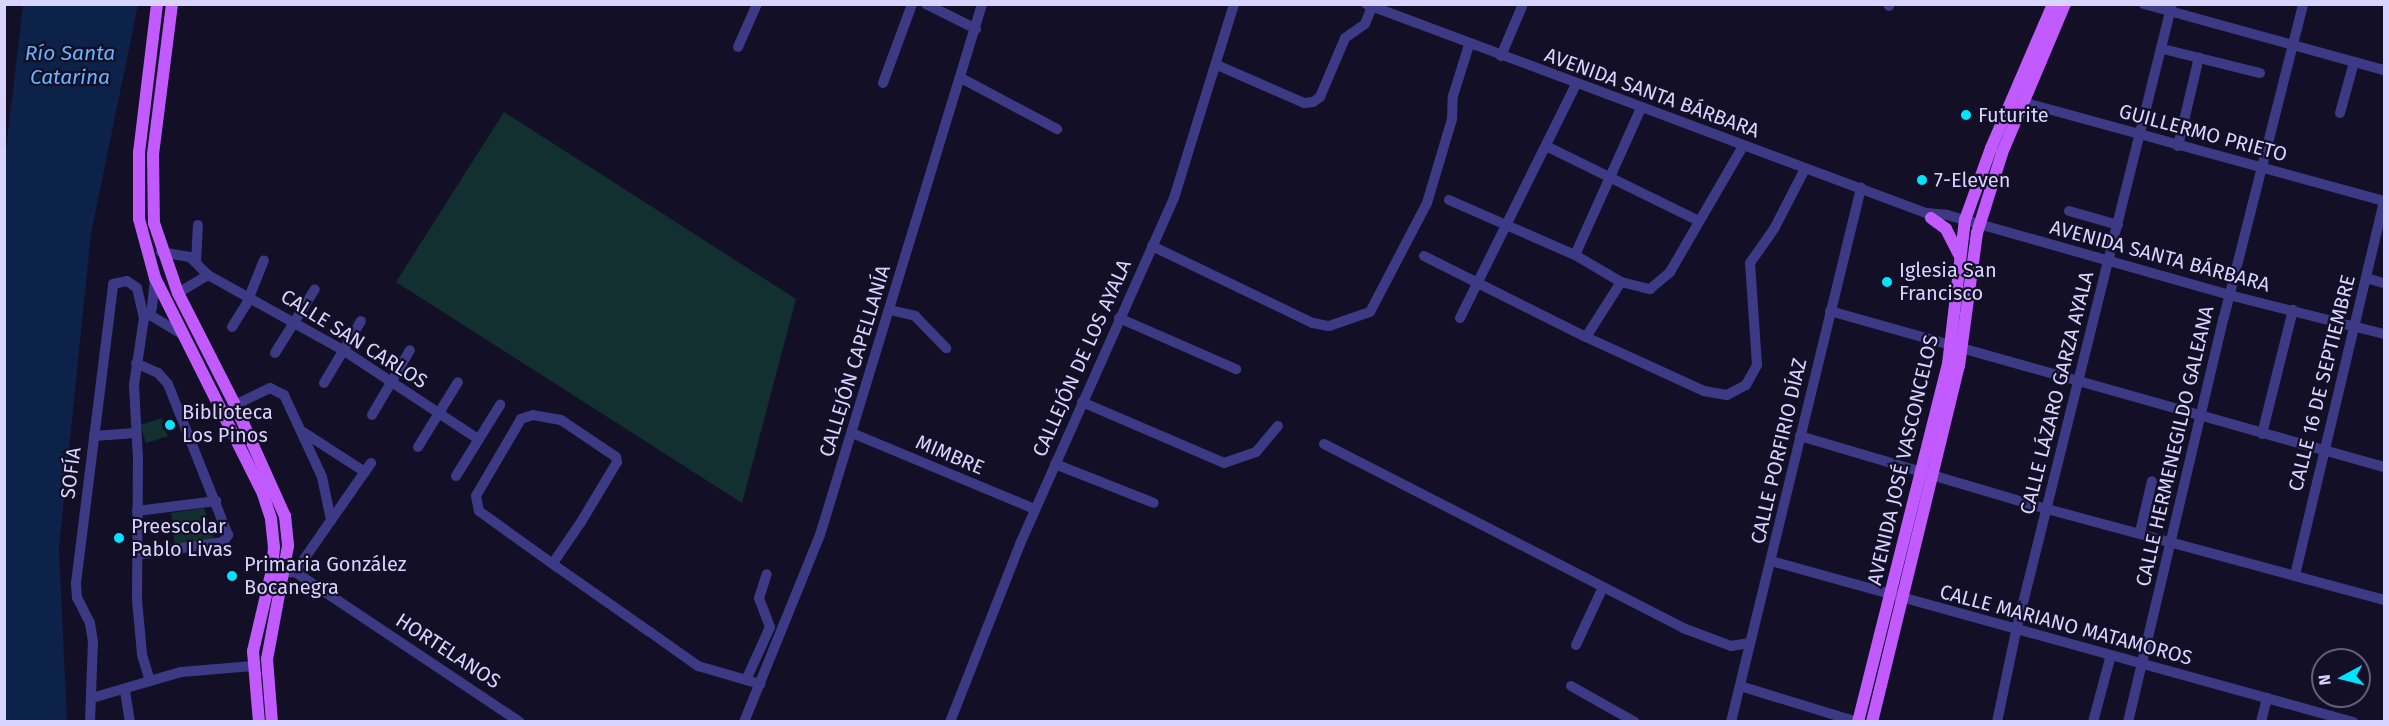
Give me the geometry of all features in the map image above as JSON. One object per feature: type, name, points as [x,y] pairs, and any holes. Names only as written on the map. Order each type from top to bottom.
[{"type":"main road","points":[[157,4],[137,190],[144,247],[155,278],[263,494],[271,519],[274,547],[253,666],[259,722]]},
{"type":"main road","points":[[172,4],[151,190],[161,252],[177,292],[235,405],[285,516],[290,572],[268,642],[267,678],[272,722]]},
{"type":"main road","name":"AVENIDA JOSÉ VASCONCELOS","points":[[1872,722],[1896,598],[1957,349],[1978,229],[2018,100],[2053,4]]},
{"type":"main road","name":"AVENIDA JOSÉ VASCONCELOS","points":[[1957,349],[1959,256],[1964,224],[2018,100],[2065,4]]},
{"type":"main road","points":[[1928,215],[1946,229],[1959,256]]},
{"type":"main road","name":"AVENIDA JOSÉ VASCONCELOS","points":[[1858,721],[1896,598]]},
{"type":"street","points":[[738,48],[757,4]]},
{"type":"street","points":[[883,83],[912,4]]},
{"type":"street","points":[[926,4],[976,29]]},
{"type":"street","name":"CALLEJÓN CAPELLANÍA","points":[[744,722],[820,535],[890,310],[915,215],[961,78],[982,4]]},
{"type":"street","name":"CALLEJÓN DE LOS AYALA","points":[[950,722],[1035,509],[1185,167],[1234,4]]},
{"type":"street","points":[[1500,56],[1523,4]]},
{"type":"street","points":[[2144,4],[2171,8],[2385,70]]},
{"type":"street","name":"CALLE HERMENEGILDO GALEANA","points":[[2128,722],[2169,541],[2290,44],[2303,4]]},
{"type":"street","points":[[1217,65],[1304,103],[1313,102],[1320,97],[1345,38],[1365,24],[1369,6]]},
{"type":"street","name":"AVENIDA SANTA BÁRBARA","points":[[1369,6],[1469,45],[1861,188],[1928,215],[2229,296],[2385,334]]},
{"type":"street","name":"CALLE LÁZARO GARZA AYALA","points":[[1997,722],[2016,631],[2163,49],[2171,8]]},
{"type":"street","points":[[1152,246],[1313,323],[1329,326],[1370,312],[1427,203],[1452,119],[1454,96],[1469,45]]},
{"type":"street","points":[[2163,49],[2260,73]]},
{"type":"street","points":[[2178,146],[2199,57]]},
{"type":"street","points":[[2340,113],[2354,62]]},
{"type":"street","points":[[961,78],[1057,129]]},
{"type":"street","points":[[1460,318],[1576,84]]},
{"type":"street","name":"GUILLERMO PRIETO","points":[[2018,100],[2384,201]]},
{"type":"street","points":[[1575,255],[1641,108]]},
{"type":"street","points":[[1546,146],[1697,220]]},
{"type":"street","points":[[1449,200],[1575,255],[1621,282],[1644,289],[1660,284],[1743,146]]},
{"type":"street","points":[[1424,256],[1476,286],[1704,391],[1718,395],[1738,392],[1757,365],[1750,263],[1779,220],[1805,169]]},
{"type":"street","name":"CALLE PORFIRIO DÍAZ","points":[[1731,722],[1861,188]]},
{"type":"street","name":"CALLE 16 DE SEPTIEMBRE","points":[[2295,575],[2384,201]]},
{"type":"street","points":[[2069,211],[2118,225]]},
{"type":"street","points":[[196,262],[198,225]]},
{"type":"street","name":"CALLE SAN CARLOS","points":[[161,252],[182,254],[196,262],[208,275],[295,321],[343,350],[478,439]]},
{"type":"street","points":[[231,327],[248,297],[264,260]]},
{"type":"street","points":[[177,292],[208,275]]},
{"type":"street","points":[[150,681],[142,654],[136,555],[135,434],[136,363],[155,278]]},
{"type":"street","points":[[2366,278],[2385,283]]},
{"type":"street","name":"SOFÍA","points":[[90,722],[92,632],[77,598],[76,583],[109,291],[113,284],[127,281],[137,288],[147,317]]},
{"type":"street","points":[[1586,337],[1621,282]]},
{"type":"street","points":[[275,353],[315,289]]},
{"type":"street","points":[[890,310],[915,316],[946,348]]},
{"type":"street","points":[[2262,434],[2293,310]]},
{"type":"street","points":[[1830,311],[2079,384],[2385,467]]},
{"type":"street","points":[[147,317],[183,335]]},
{"type":"street","points":[[1119,318],[1236,369]]},
{"type":"street","points":[[324,383],[361,321]]},
{"type":"street","points":[[372,415],[393,384],[411,350]]},
{"type":"street","points":[[136,363],[158,373],[168,384],[216,501],[227,538],[190,549],[136,555]]},
{"type":"street","points":[[418,447],[458,382]]},
{"type":"street","points":[[235,405],[265,388],[274,388],[284,395],[322,477],[331,520]]},
{"type":"street","points":[[1082,402],[1224,463],[1256,452],[1278,426]]},
{"type":"street","points":[[456,476],[500,405]]},
{"type":"street","points":[[553,563],[617,462],[616,457],[561,420],[533,415],[521,419],[477,496],[478,511],[698,666],[760,684]]},
{"type":"street","points":[[290,572],[368,468],[303,432]]},
{"type":"street","name":"MIMBRE","points":[[852,433],[1035,509]]},
{"type":"street","points":[[93,436],[135,434]]},
{"type":"street","points":[[1800,436],[2047,509],[2140,532],[2385,600]]},
{"type":"street","points":[[1324,444],[1704,638],[1731,646],[1750,643]]},
{"type":"street","points":[[1055,464],[1154,503]]},
{"type":"street","points":[[2140,532],[2152,481]]},
{"type":"street","points":[[137,511],[216,501]]},
{"type":"street","name":"CALLE MARIANO MATAMOROS","points":[[1771,561],[1896,598],[2353,722]]},
{"type":"street","name":"HORTELANOS","points":[[290,572],[520,722]]},
{"type":"street","points":[[746,680],[770,627],[759,598],[767,574]]},
{"type":"street","points":[[1576,645],[1603,587]]},
{"type":"street","points":[[2093,722],[2111,655]]},
{"type":"street","points":[[92,698],[124,691],[191,670],[253,666]]},
{"type":"street","points":[[1571,686],[1635,722]]},
{"type":"street","points":[[1740,686],[1858,721]]},
{"type":"street","points":[[124,691],[130,722]]},
{"type":"street","points":[[2260,722],[2267,698]]},
{"type":"green space","points":[[504,112],[796,299],[742,503],[396,282]]},
{"type":"green space","points":[[162,418],[168,436],[146,443],[140,425]]},
{"type":"green space","points":[[204,508],[214,540],[175,548],[171,513]]},
{"type":"water","name":"Río Santa Catarina","points":[[23,5],[138,5],[91,234],[59,548],[67,721],[5,721],[4,167]]},
{"type":"place","name":"Futurite","points":[[1966,115]]},
{"type":"place","name":"7-Eleven","points":[[1922,180]]},
{"type":"place","name":"Iglesia San Francisco","points":[[1887,282]]},
{"type":"place","name":"Biblioteca Los Pinos","points":[[170,425]]},
{"type":"place","name":"Preescolar Pablo Livas","points":[[119,538]]},
{"type":"place","name":"Primaria González Bocanegra","points":[[232,576]]}]
